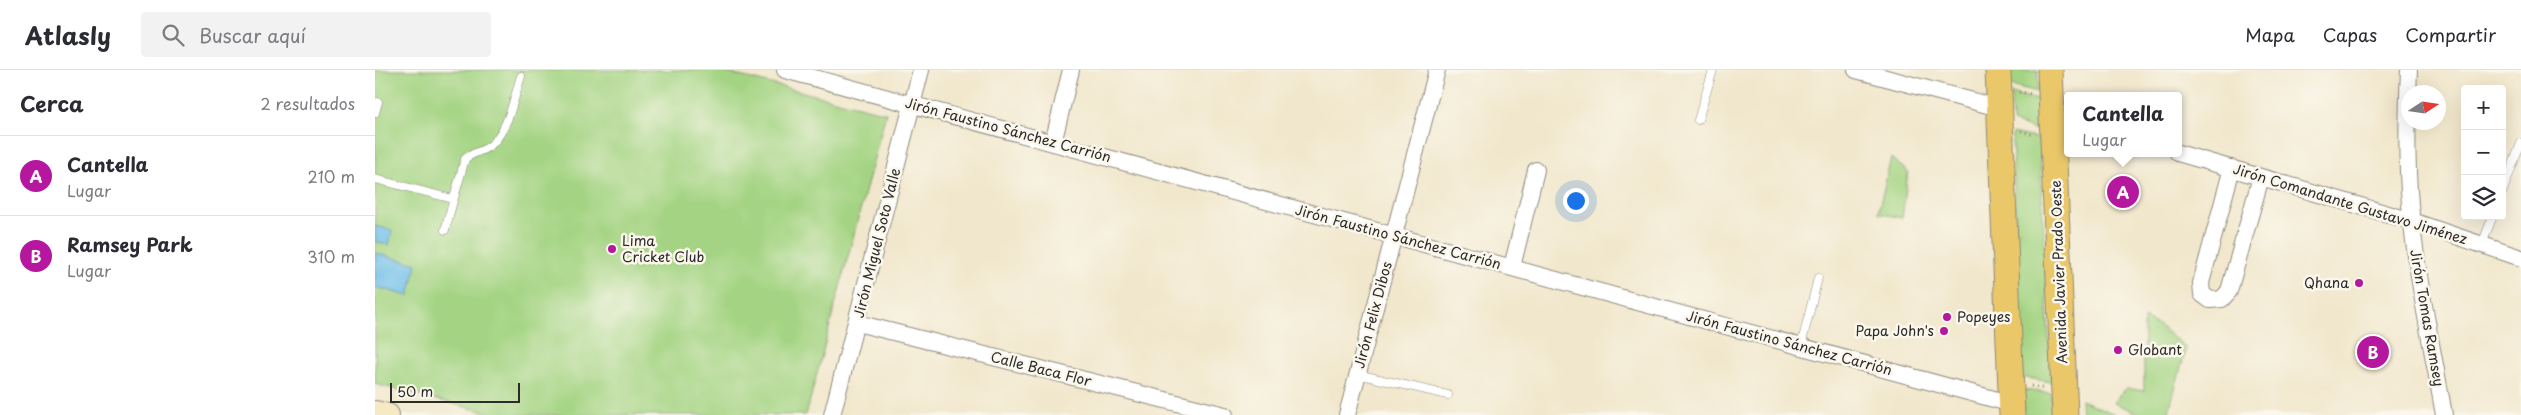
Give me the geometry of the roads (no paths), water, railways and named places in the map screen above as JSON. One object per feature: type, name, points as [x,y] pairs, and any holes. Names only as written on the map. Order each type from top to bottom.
[{"type":"main road","name":"Avenida Javier Prado Oeste","points":[[2050,70],[2056,120],[2064,405]]},
{"type":"main road","points":[[1999,98],[2012,400]]},
{"type":"main road","points":[[375,412],[388,415]]},
{"type":"street","name":"Jirón Faustino Sánchez Carrión","points":[[785,70],[1801,346],[2012,400]]},
{"type":"street","name":"Jirón Miguel Soto Valle","points":[[832,415],[921,70]]},
{"type":"street","points":[[1053,143],[1071,70]]},
{"type":"street","name":"Jirón Felix Dibos","points":[[1347,415],[1437,70]]},
{"type":"street","points":[[1855,70],[1999,98]]},
{"type":"street","name":"Jirón Tomas Ramsey","points":[[2409,70],[2407,109],[2412,221],[2444,415]]},
{"type":"street","name":"Jirón Comandante Gustavo Jiménez","points":[[2182,154],[2412,221],[2521,258]]},
{"type":"street","points":[[2232,168],[2201,283],[2202,294],[2210,300],[2222,299],[2229,291],[2261,177]]},
{"type":"street","points":[[1512,267],[1536,170]]},
{"type":"street","name":"Calle Baca Flor","points":[[857,323],[1225,415]]},
{"type":"lane","points":[[1698,120],[1713,70]]},
{"type":"lane","points":[[445,230],[465,159],[471,153],[491,145],[504,128],[521,76]]},
{"type":"lane","points":[[375,113],[378,102]]},
{"type":"lane","points":[[2506,182],[2521,143]]},
{"type":"lane","points":[[375,179],[453,199]]},
{"type":"lane","points":[[2482,244],[2491,220]]},
{"type":"lane","points":[[1801,346],[1818,278]]},
{"type":"lane","points":[[1357,374],[1448,395]]},
{"type":"water","points":[[375,226],[392,230],[389,245],[375,241]]},
{"type":"water","points":[[375,253],[417,264],[409,296],[375,287]]},
{"type":"place","name":"Cantella","points":[[2123,192]]},
{"type":"place","name":"Lima Cricket Club","points":[[612,249]]},
{"type":"place","name":"Qhana","points":[[2359,283]]},
{"type":"place","name":"Popeyes","points":[[1947,317]]},
{"type":"place","name":"Papa John's","points":[[1944,331]]},
{"type":"place","name":"Globant","points":[[2118,350]]},
{"type":"place","name":"Ramsey Park","points":[[2373,352]]}]
